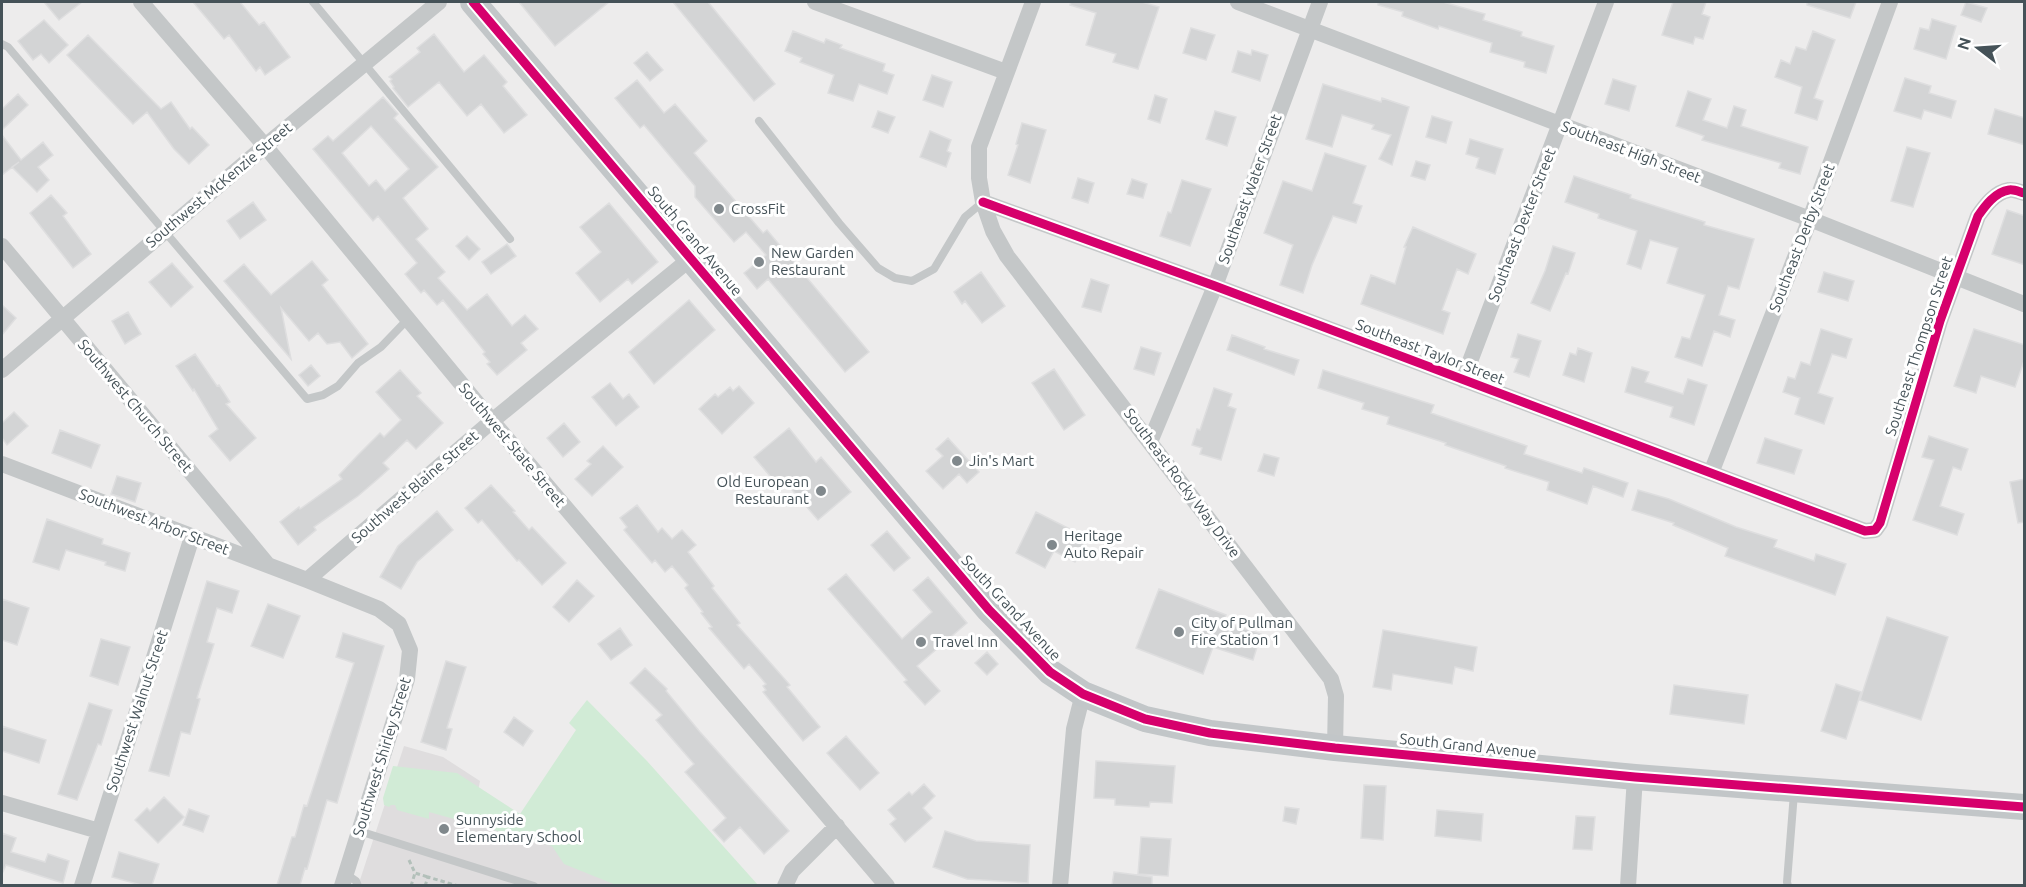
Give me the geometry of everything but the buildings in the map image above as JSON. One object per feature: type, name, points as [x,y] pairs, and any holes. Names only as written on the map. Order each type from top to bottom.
[{"type":"main road","name":"South Grand Avenue","points":[[473,2],[989,610],[1050,672],[1083,694],[1145,719],[1210,733],[1335,748],[1635,777],[2025,807]]},
{"type":"street","name":"Southwest State Street","points":[[141,2],[264,146],[492,421],[887,885]]},
{"type":"street","name":"Southwest McKenzie Street","points":[[2,369],[264,146],[439,2]]},
{"type":"street","points":[[815,2],[1006,72]]},
{"type":"street","name":"Southeast Rocky Way Drive","points":[[1033,2],[979,147],[979,178],[983,201],[993,231],[1007,256],[1331,679],[1336,696],[1335,748]]},
{"type":"street","name":"Southeast High Street","points":[[1238,2],[2025,303]]},
{"type":"street","name":"Southeast Water Street","points":[[1150,442],[1215,286],[1320,2]]},
{"type":"street","name":"Southeast Dexter Street","points":[[1463,380],[1606,2]]},
{"type":"street","name":"Southeast Derby Street","points":[[1711,473],[1810,219],[1890,2]]},
{"type":"street","name":"Southeast Thompson Street","points":[[1865,531],[1875,530],[1880,523],[1940,321],[1978,216],[1988,202],[2009,190],[2025,193]]},
{"type":"street","name":"Southeast Taylor Street","points":[[983,201],[1865,531]]},
{"type":"street","name":"Southwest Church Street","points":[[2,246],[269,565]]},
{"type":"street","name":"Southwest Blaine Street","points":[[307,580],[492,421],[690,259]]},
{"type":"street","name":"Southwest Arbor Street","points":[[2,464],[307,580]]},
{"type":"street","name":"Southwest Walnut Street","points":[[82,885],[192,537]]},
{"type":"street","name":"Southwest Shirley Street","points":[[307,580],[379,609],[399,624],[410,650],[407,679],[359,831],[349,882]]},
{"type":"street","points":[[1060,885],[1074,729],[1083,694]]},
{"type":"street","points":[[1628,885],[1635,777]]},
{"type":"street","points":[[2,803],[99,831]]},
{"type":"street","points":[[785,885],[792,871],[837,826]]},
{"type":"lane","points":[[313,2],[510,239]]},
{"type":"lane","points":[[2,44],[8,47],[307,399],[324,395],[338,386],[358,363],[381,347],[407,320]]},
{"type":"lane","points":[[759,121],[878,268],[895,278],[912,281],[934,269],[965,217],[983,201]]},
{"type":"lane","points":[[1788,885],[1794,789]]},
{"type":"lane","points":[[359,831],[534,885]]},
{"type":"path","points":[[400,857],[409,859],[415,873],[411,885]]},
{"type":"path","points":[[415,873],[458,885]]},
{"type":"path","points":[[425,885],[428,877]]},
{"type":"shaded area","name":"Sunnyside Elementary School","points":[[404,746],[443,757],[480,781],[473,816],[552,842],[623,886],[358,886]]},
{"type":"green space","points":[[587,700],[647,761],[758,885],[616,885],[564,864],[552,846],[429,812],[429,819],[397,810],[395,805],[389,807],[384,805],[383,798],[393,766],[457,773],[520,814],[576,730],[569,723]]},
{"type":"cycle path","points":[[473,2],[989,610],[1050,672],[1083,694],[1145,719],[1210,733],[1335,748],[1635,777],[2024,807]]},
{"type":"cycle path","points":[[983,202],[1215,286],[1865,531],[1875,530],[1880,523],[1940,321],[1978,216],[1991,200],[2004,191],[2014,190],[2024,193]]},
{"type":"place","name":"CrossFit","points":[[719,209]]},
{"type":"place","name":"New Garden Restaurant","points":[[759,262]]},
{"type":"place","name":"Jin's Mart","points":[[957,461]]},
{"type":"place","name":"Old European Restaurant","points":[[821,491]]},
{"type":"place","name":"Heritage Auto Repair","points":[[1052,545]]},
{"type":"place","name":"City of Pullman Fire Station 1","points":[[1179,632]]},
{"type":"place","name":"Travel Inn","points":[[921,642]]},
{"type":"place","name":"Sunnyside Elementary School","points":[[444,829]]}]
